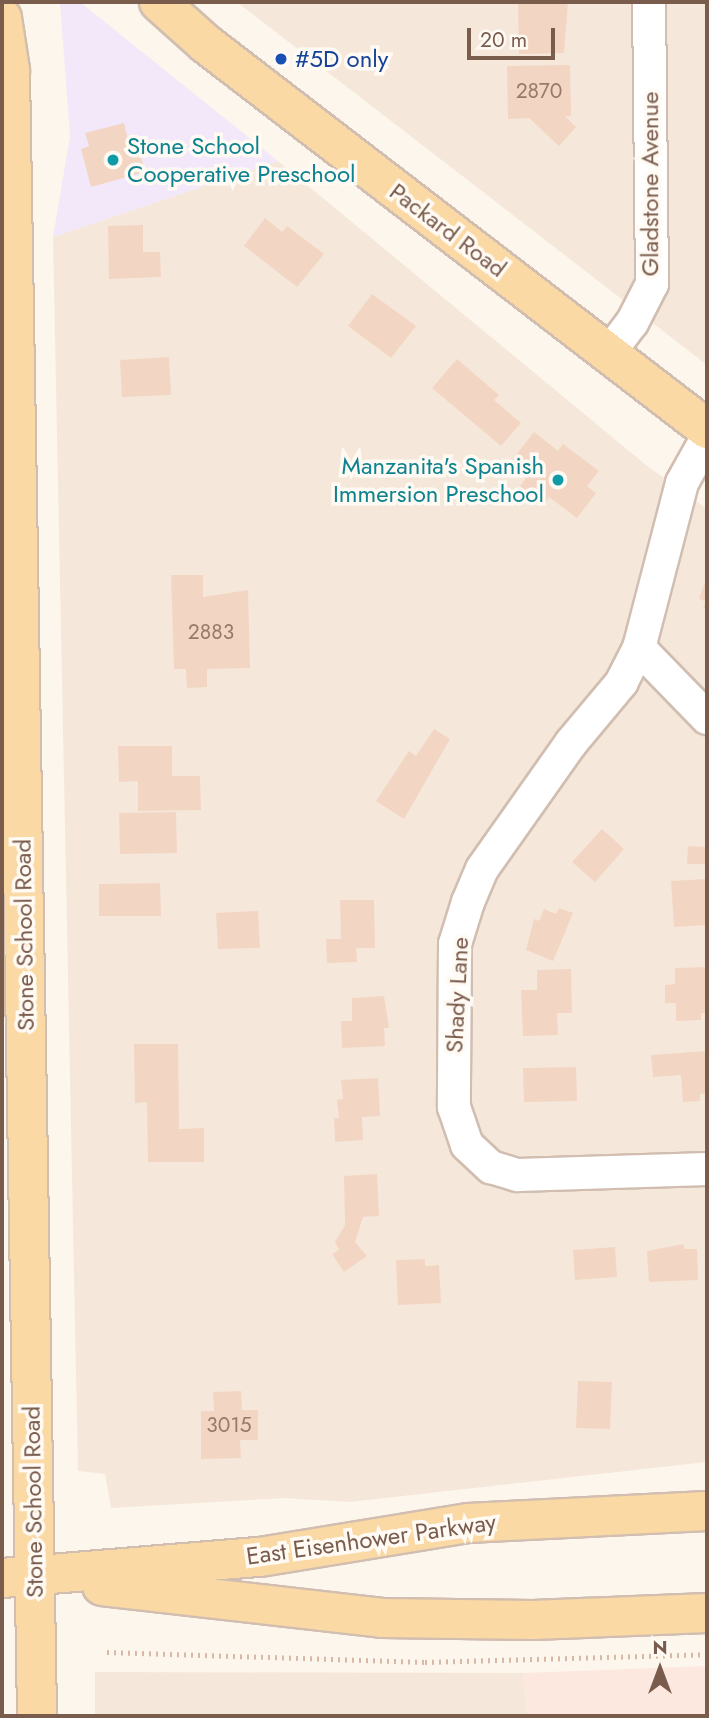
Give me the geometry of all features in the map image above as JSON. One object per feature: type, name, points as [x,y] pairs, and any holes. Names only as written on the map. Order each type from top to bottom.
[{"type":"main road","points":[[10,70],[22,2]]},
{"type":"main road","name":"Packard Road","points":[[159,2],[206,44],[707,429]]},
{"type":"main road","points":[[2,18],[10,70]]},
{"type":"main road","name":"Stone School Road","points":[[10,70],[18,1578],[37,1716]]},
{"type":"main road","name":"East Eisenhower Parkway","points":[[18,1578],[260,1556],[468,1523],[707,1511]]},
{"type":"main road","name":"East Eisenhower Parkway","points":[[18,1578],[282,1610],[382,1618],[533,1620],[707,1613]]},
{"type":"street","name":"Gladstone Avenue","points":[[609,353],[639,313],[652,284],[649,2]]},
{"type":"street","name":"Shady Lane","points":[[707,438],[682,483],[639,648],[622,682],[571,743],[482,869],[467,902],[455,944],[454,1107],[467,1145],[491,1167],[519,1175],[707,1169]]},
{"type":"street","points":[[639,648],[707,718]]},
{"type":"path","points":[[107,1652],[425,1662],[707,1654]]},
{"type":"shaded area","points":[[60,2],[80,2],[278,161],[53,237],[70,136]]},
{"type":"shaded area","points":[[237,2],[707,2],[707,365]]},
{"type":"shaded area","points":[[278,161],[646,465],[707,509],[707,1462],[349,1502],[285,1498],[111,1508],[105,1474],[78,1471],[53,237]]},
{"type":"shaded area","points":[[707,1666],[707,1716],[527,1716],[523,1673]]},
{"type":"shaded area","points":[[95,1672],[523,1673],[527,1716],[95,1716]]},
{"type":"building","points":[[518,2],[568,2],[564,53],[519,54]]},
{"type":"building","points":[[570,65],[571,116],[565,116],[576,127],[559,146],[529,118],[508,119],[507,66]]},
{"type":"building","name":"Stone School Cooperative Preschool","points":[[124,123],[127,136],[135,134],[145,172],[91,187],[81,149],[89,146],[85,133]]},
{"type":"building","points":[[265,218],[282,232],[287,226],[324,254],[297,287],[244,246]]},
{"type":"building","points":[[143,225],[143,252],[160,252],[161,277],[109,279],[108,226]]},
{"type":"building","points":[[372,294],[416,326],[391,358],[348,326]]},
{"type":"building","points":[[169,357],[171,395],[122,397],[120,360]]},
{"type":"building","points":[[457,359],[499,395],[494,400],[521,423],[501,446],[432,388]]},
{"type":"building","name":"Manzanita's Spanish Immersion Preschool","points":[[534,432],[558,451],[563,444],[599,471],[587,486],[596,493],[577,518],[549,497],[544,505],[520,486],[529,474],[512,460]]},
{"type":"building","points":[[171,575],[203,575],[203,597],[248,590],[250,668],[207,669],[207,687],[187,688],[186,669],[174,669]]},
{"type":"building","points":[[707,577],[707,610],[703,608],[706,601],[699,599]]},
{"type":"building","points":[[434,729],[450,739],[404,819],[376,801],[409,751],[416,756]]},
{"type":"building","points":[[118,746],[172,746],[172,776],[200,776],[201,810],[138,811],[138,781],[119,782]]},
{"type":"building","points":[[176,812],[177,853],[120,854],[119,813]]},
{"type":"building","points":[[602,829],[624,849],[595,882],[572,862]]},
{"type":"building","points":[[688,846],[707,847],[707,864],[687,864]]},
{"type":"building","points":[[706,879],[707,925],[674,927],[671,881]]},
{"type":"building","points":[[160,883],[161,916],[99,916],[99,884]]},
{"type":"building","points":[[340,900],[374,900],[375,948],[356,948],[357,962],[327,963],[326,939],[341,939]]},
{"type":"building","points":[[559,908],[573,913],[553,961],[526,950],[534,919],[539,921],[544,909],[556,914]]},
{"type":"building","points":[[258,911],[260,948],[218,949],[216,913]]},
{"type":"building","points":[[707,967],[707,1013],[701,1013],[701,1020],[676,1021],[676,1003],[665,1003],[665,985],[675,984],[675,968]]},
{"type":"building","points":[[571,969],[572,1013],[557,1013],[558,1035],[523,1036],[521,990],[537,990],[537,970]]},
{"type":"building","points":[[384,996],[389,1028],[384,1028],[385,1046],[342,1048],[341,1021],[352,1021],[352,998]]},
{"type":"building","points":[[134,1044],[178,1044],[179,1129],[204,1128],[204,1162],[148,1162],[147,1102],[135,1103]]},
{"type":"building","points":[[707,1051],[707,1093],[700,1094],[700,1101],[683,1102],[681,1075],[653,1077],[651,1055]]},
{"type":"building","points":[[576,1067],[577,1101],[524,1102],[523,1068]]},
{"type":"building","points":[[378,1078],[380,1116],[362,1117],[363,1140],[335,1142],[334,1118],[339,1118],[337,1100],[343,1099],[341,1080]]},
{"type":"building","points":[[377,1174],[379,1216],[363,1217],[355,1242],[367,1256],[344,1272],[332,1254],[339,1250],[335,1242],[345,1225],[344,1176]]},
{"type":"building","points":[[684,1244],[684,1249],[697,1249],[698,1280],[649,1282],[647,1251]]},
{"type":"building","points":[[615,1247],[617,1277],[575,1280],[573,1250]]},
{"type":"building","points":[[425,1259],[425,1266],[439,1265],[441,1303],[398,1305],[396,1260]]},
{"type":"building","points":[[578,1381],[612,1382],[610,1429],[576,1428]]},
{"type":"building","points":[[241,1391],[242,1410],[258,1410],[258,1440],[240,1440],[241,1458],[201,1459],[201,1411],[214,1411],[213,1392]]},
{"type":"place","name":"#5D only","points":[[281,59]]},
{"type":"place","name":"Stone School Cooperative Preschool","points":[[113,160]]},
{"type":"place","name":"Manzanita's Spanish Immersion Preschool","points":[[558,480]]}]
